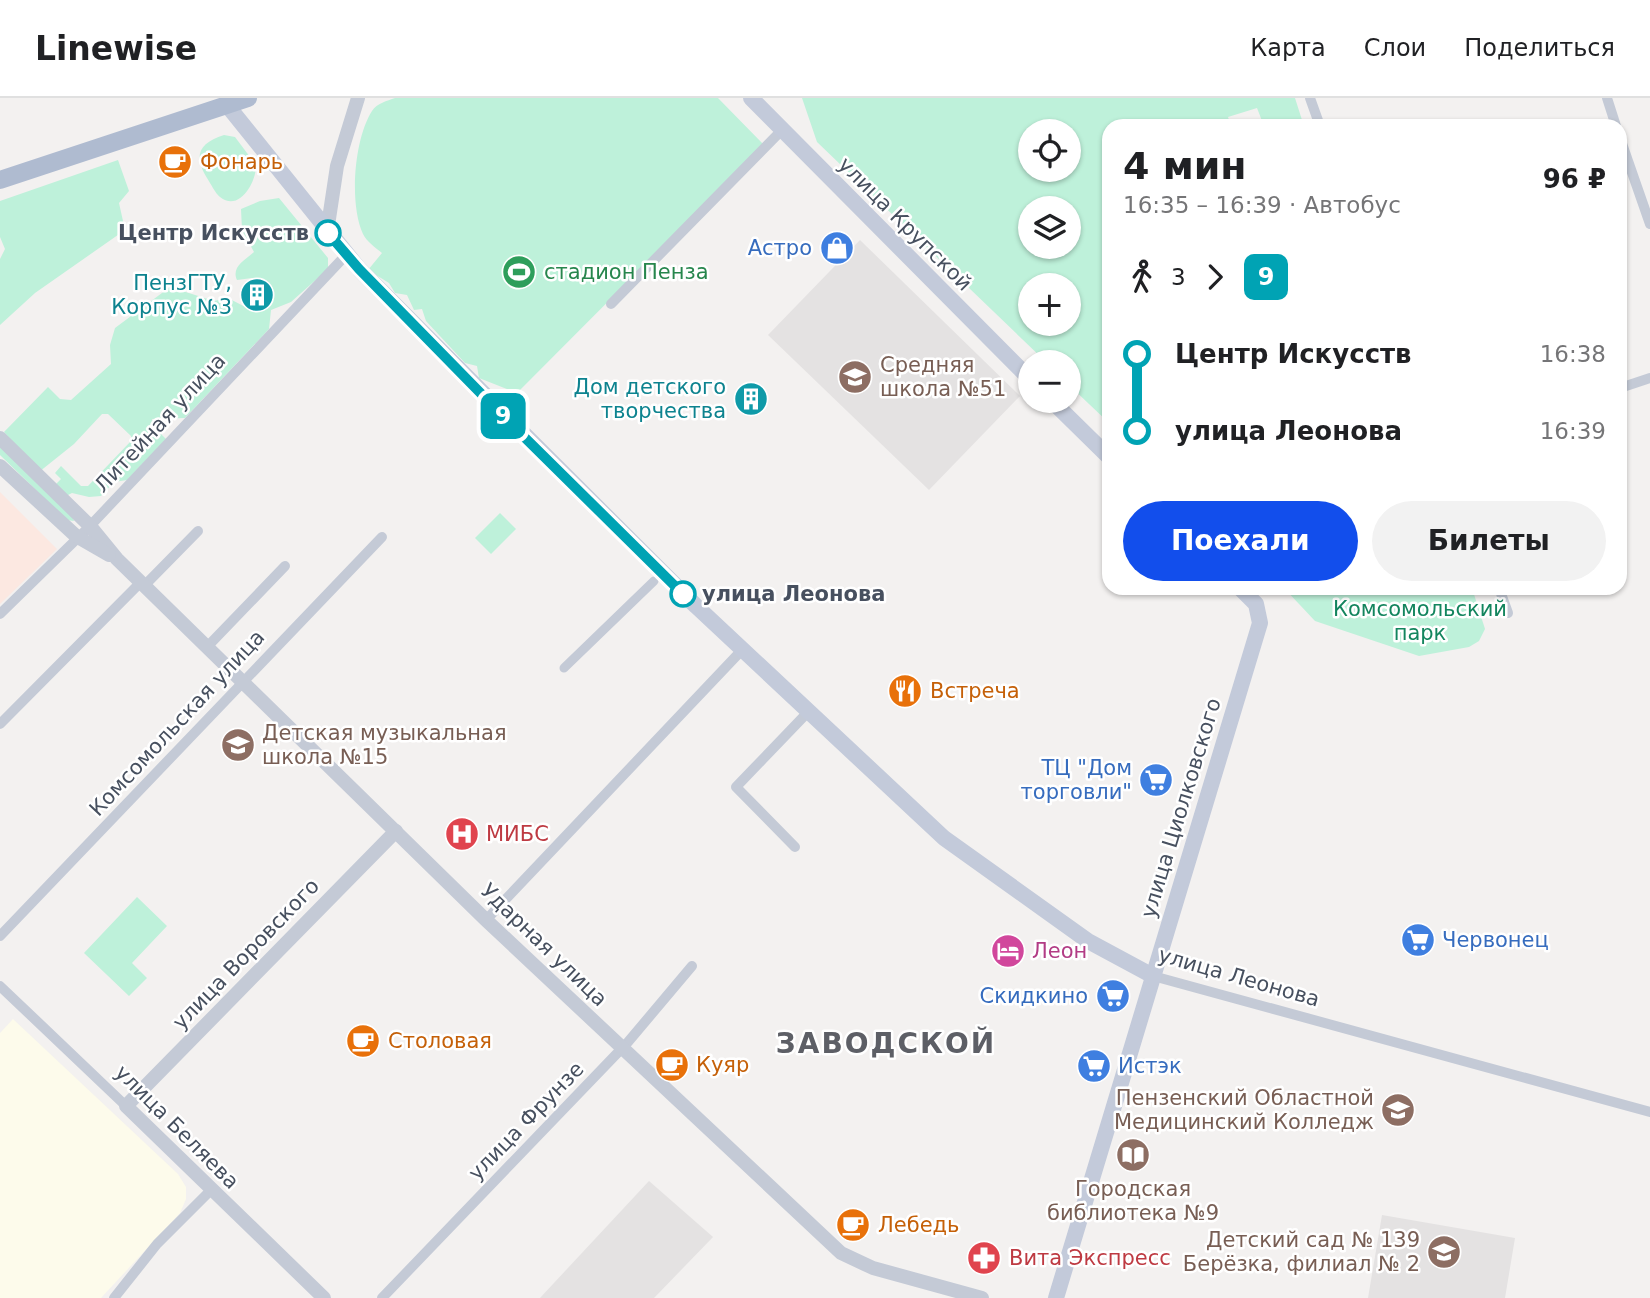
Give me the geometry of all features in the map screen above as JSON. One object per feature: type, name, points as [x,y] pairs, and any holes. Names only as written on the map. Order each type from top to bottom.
[{"type":"main road","points":[[0,180],[225,102],[248,98]]},
{"type":"main road","name":"улица Крупской","points":[[751,98],[1018,367]]},
{"type":"main road","name":"улица Леонова","points":[[225,102],[346,255],[547,460],[742,650],[944,838],[1088,941],[1153,976]]},
{"type":"main road","points":[[1064,413],[1102,450]]},
{"type":"main road","name":"улица Циолковского","points":[[1056,1298],[1260,623],[1259,611],[1246,595]]},
{"type":"street","points":[[330,236],[337,166],[358,98]]},
{"type":"street","points":[[1310,98],[1318,119]]},
{"type":"street","points":[[1606,98],[1614,119]]},
{"type":"street","points":[[611,304],[781,131]]},
{"type":"street","points":[[1627,158],[1650,224]]},
{"type":"street","name":"Литейная улица","points":[[0,614],[90,526],[346,255]]},
{"type":"street","points":[[1627,386],[1650,378]]},
{"type":"street","name":"Ударная улица","points":[[0,438],[90,526],[142,584],[486,920],[841,1253],[873,1268],[943,1293],[982,1298]]},
{"type":"street","name":"Ударная улица","points":[[0,466],[76,537],[117,559]]},
{"type":"street","points":[[0,724],[198,531]]},
{"type":"street","name":"Комсомольская улица","points":[[0,936],[382,537]]},
{"type":"street","points":[[207,647],[285,566]]},
{"type":"street","points":[[564,668],[654,581]]},
{"type":"street","points":[[1502,595],[1508,613]]},
{"type":"street","points":[[486,920],[742,650]]},
{"type":"street","points":[[795,847],[736,787],[809,711]]},
{"type":"street","name":"улица Воровского","points":[[127,1106],[396,831]]},
{"type":"street","name":"улица Фрунзе","points":[[382,1298],[622,1048],[692,966]]},
{"type":"street","name":"улица Леонова","points":[[1153,976],[1650,1112]]},
{"type":"street","name":"улица Беляева","points":[[0,986],[324,1298]]},
{"type":"street","points":[[114,1298],[157,1244],[211,1190]]},
{"type":"shaded area","points":[[860,240],[1018,394],[1018,398],[929,490],[768,335]]},
{"type":"shaded area","points":[[0,492],[57,549],[0,604]]},
{"type":"shaded area","points":[[13,1019],[178,1174],[186,1187],[186,1199],[180,1213],[101,1298],[0,1298],[0,1033]]},
{"type":"shaded area","points":[[649,1181],[713,1237],[654,1298],[540,1298]]},
{"type":"shaded area","name":"Детский сад № 139 Берёзка, филиал № 2","points":[[1382,1215],[1515,1238],[1505,1298],[1368,1298]]},
{"type":"green space","name":"стадион Пенза","points":[[395,98],[718,98],[764,145],[517,393],[479,378],[477,366],[465,363],[426,321],[422,309],[414,310],[407,295],[395,293],[389,283],[368,270],[382,253],[364,237],[359,221],[355,189],[358,154],[361,138],[372,111],[379,104]]},
{"type":"green space","points":[[802,98],[1295,98],[1302,119],[1261,119],[1257,108],[1228,117],[1229,119],[1102,119],[1102,416],[1081,396],[1081,350],[1034,350],[1019,336],[1081,336],[1081,273],[1018,273],[1018,335],[817,142]]},
{"type":"green space","points":[[224,135],[235,137],[256,165],[254,179],[246,193],[234,201],[227,201],[218,195],[200,163],[204,146]]},
{"type":"green space","points":[[118,160],[129,191],[119,203],[125,230],[35,293],[0,325],[0,259],[5,249],[0,237],[0,201]]},
{"type":"green space","points":[[279,198],[328,258],[328,269],[291,302],[271,310],[269,329],[185,418],[152,419],[154,427],[166,439],[127,480],[114,482],[101,496],[89,497],[72,493],[62,498],[52,488],[61,479],[55,473],[61,466],[81,486],[88,486],[131,441],[131,436],[108,414],[102,414],[74,444],[39,472],[4,432],[48,387],[60,399],[71,400],[111,364],[110,345],[115,328],[170,287],[214,301],[228,298],[255,312],[270,299],[270,290],[252,278],[237,280],[237,268],[254,252],[242,230],[241,209],[260,201]]},
{"type":"green space","points":[[0,445],[71,513],[74,521],[67,520],[0,455]]},
{"type":"green space","points":[[500,513],[516,529],[491,554],[475,538]]},
{"type":"green space","name":"Комсомольский парк","points":[[1291,595],[1474,595],[1485,629],[1479,641],[1469,647],[1419,656],[1315,621]]},
{"type":"green space","points":[[137,897],[167,926],[132,963],[147,978],[129,996],[84,953]]},
{"type":"bus line","name":"9","points":[[328,233],[359,269],[502,415],[683,594]]},
{"type":"place","name":"Фонарь","points":[[175,162]]},
{"type":"place","name":"Центр Искусств","points":[[328,233]]},
{"type":"place","name":"Астро","points":[[837,248]]},
{"type":"place","name":"стадион Пенза","points":[[519,272]]},
{"type":"place","name":"ПензГТУ, Корпус №3","points":[[257,295]]},
{"type":"place","name":"Средняя школа №51","points":[[855,377]]},
{"type":"place","name":"Дом детского творчества","points":[[751,399]]},
{"type":"place","name":"улица Леонова","points":[[683,594]]},
{"type":"place","name":"Встреча","points":[[905,691]]},
{"type":"place","name":"Детская музыкальная школа №15","points":[[238,745]]},
{"type":"place","name":"ТЦ \"Дом торговли\"","points":[[1156,780]]},
{"type":"place","name":"МИБС","points":[[462,834]]},
{"type":"place","name":"Червонец","points":[[1418,940]]},
{"type":"place","name":"Леон","points":[[1008,951]]},
{"type":"place","name":"Скидкино","points":[[1113,996]]},
{"type":"place","name":"Столовая","points":[[363,1041]]},
{"type":"place","name":"Куяр","points":[[672,1065]]},
{"type":"place","name":"Истэк","points":[[1094,1066]]},
{"type":"place","name":"Пензенский Областной Медицинский Колледж","points":[[1398,1110]]},
{"type":"place","name":"Городская библиотека №9","points":[[1133,1155]]},
{"type":"place","name":"Лебедь","points":[[853,1225]]},
{"type":"place","name":"Детский сад № 139 Берёзка, филиал № 2","points":[[1444,1252]]},
{"type":"place","name":"Вита Экспресс","points":[[984,1258]]},
{"type":"district","name":"ЗАВОДСКОЙ","points":[[886,1043]]}]
